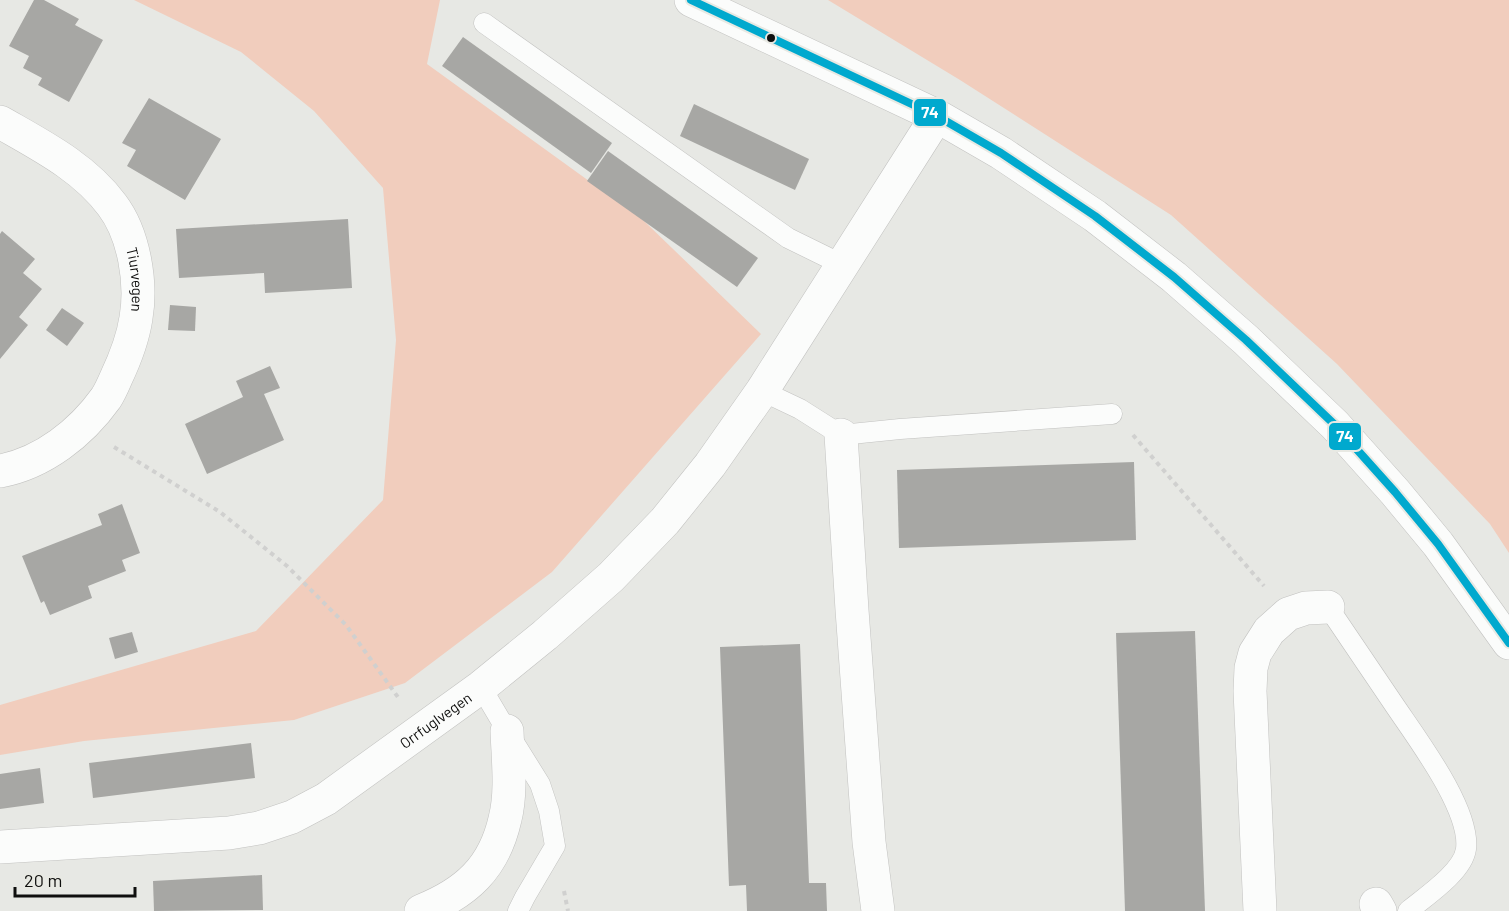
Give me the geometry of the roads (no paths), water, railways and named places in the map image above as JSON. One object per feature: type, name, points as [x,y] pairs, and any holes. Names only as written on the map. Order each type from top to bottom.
[{"type":"street","points":[[691,0],[937,116],[1001,153],[1095,216],[1174,277],[1246,340],[1335,425],[1438,544],[1509,643]]},
{"type":"street","name":"Orrfuglvegen","points":[[0,848],[229,833],[260,828],[292,817],[326,799],[481,687],[611,577],[665,521],[710,465],[762,391],[937,116]]},
{"type":"street","name":"Tiurvegen","points":[[0,122],[61,157],[88,178],[113,205],[130,237],[138,286],[136,317],[124,361],[107,397],[82,428],[61,444],[38,458],[0,471]]},
{"type":"street","points":[[842,435],[868,842],[878,911]]},
{"type":"street","points":[[1260,911],[1250,692],[1251,668],[1255,653],[1269,631],[1288,614],[1306,608],[1328,607]]},
{"type":"street","points":[[421,911],[441,903],[470,884],[486,866],[498,842],[506,818],[509,782],[507,731]]},
{"type":"lane","points":[[484,23],[788,238],[843,265]]},
{"type":"lane","points":[[762,391],[800,409],[842,435],[1112,414]]},
{"type":"lane","points":[[1328,607],[1439,772],[1456,804],[1465,830],[1466,848],[1453,874],[1408,911]]},
{"type":"lane","points":[[481,687],[540,784],[549,811],[555,846],[518,911]]}]
